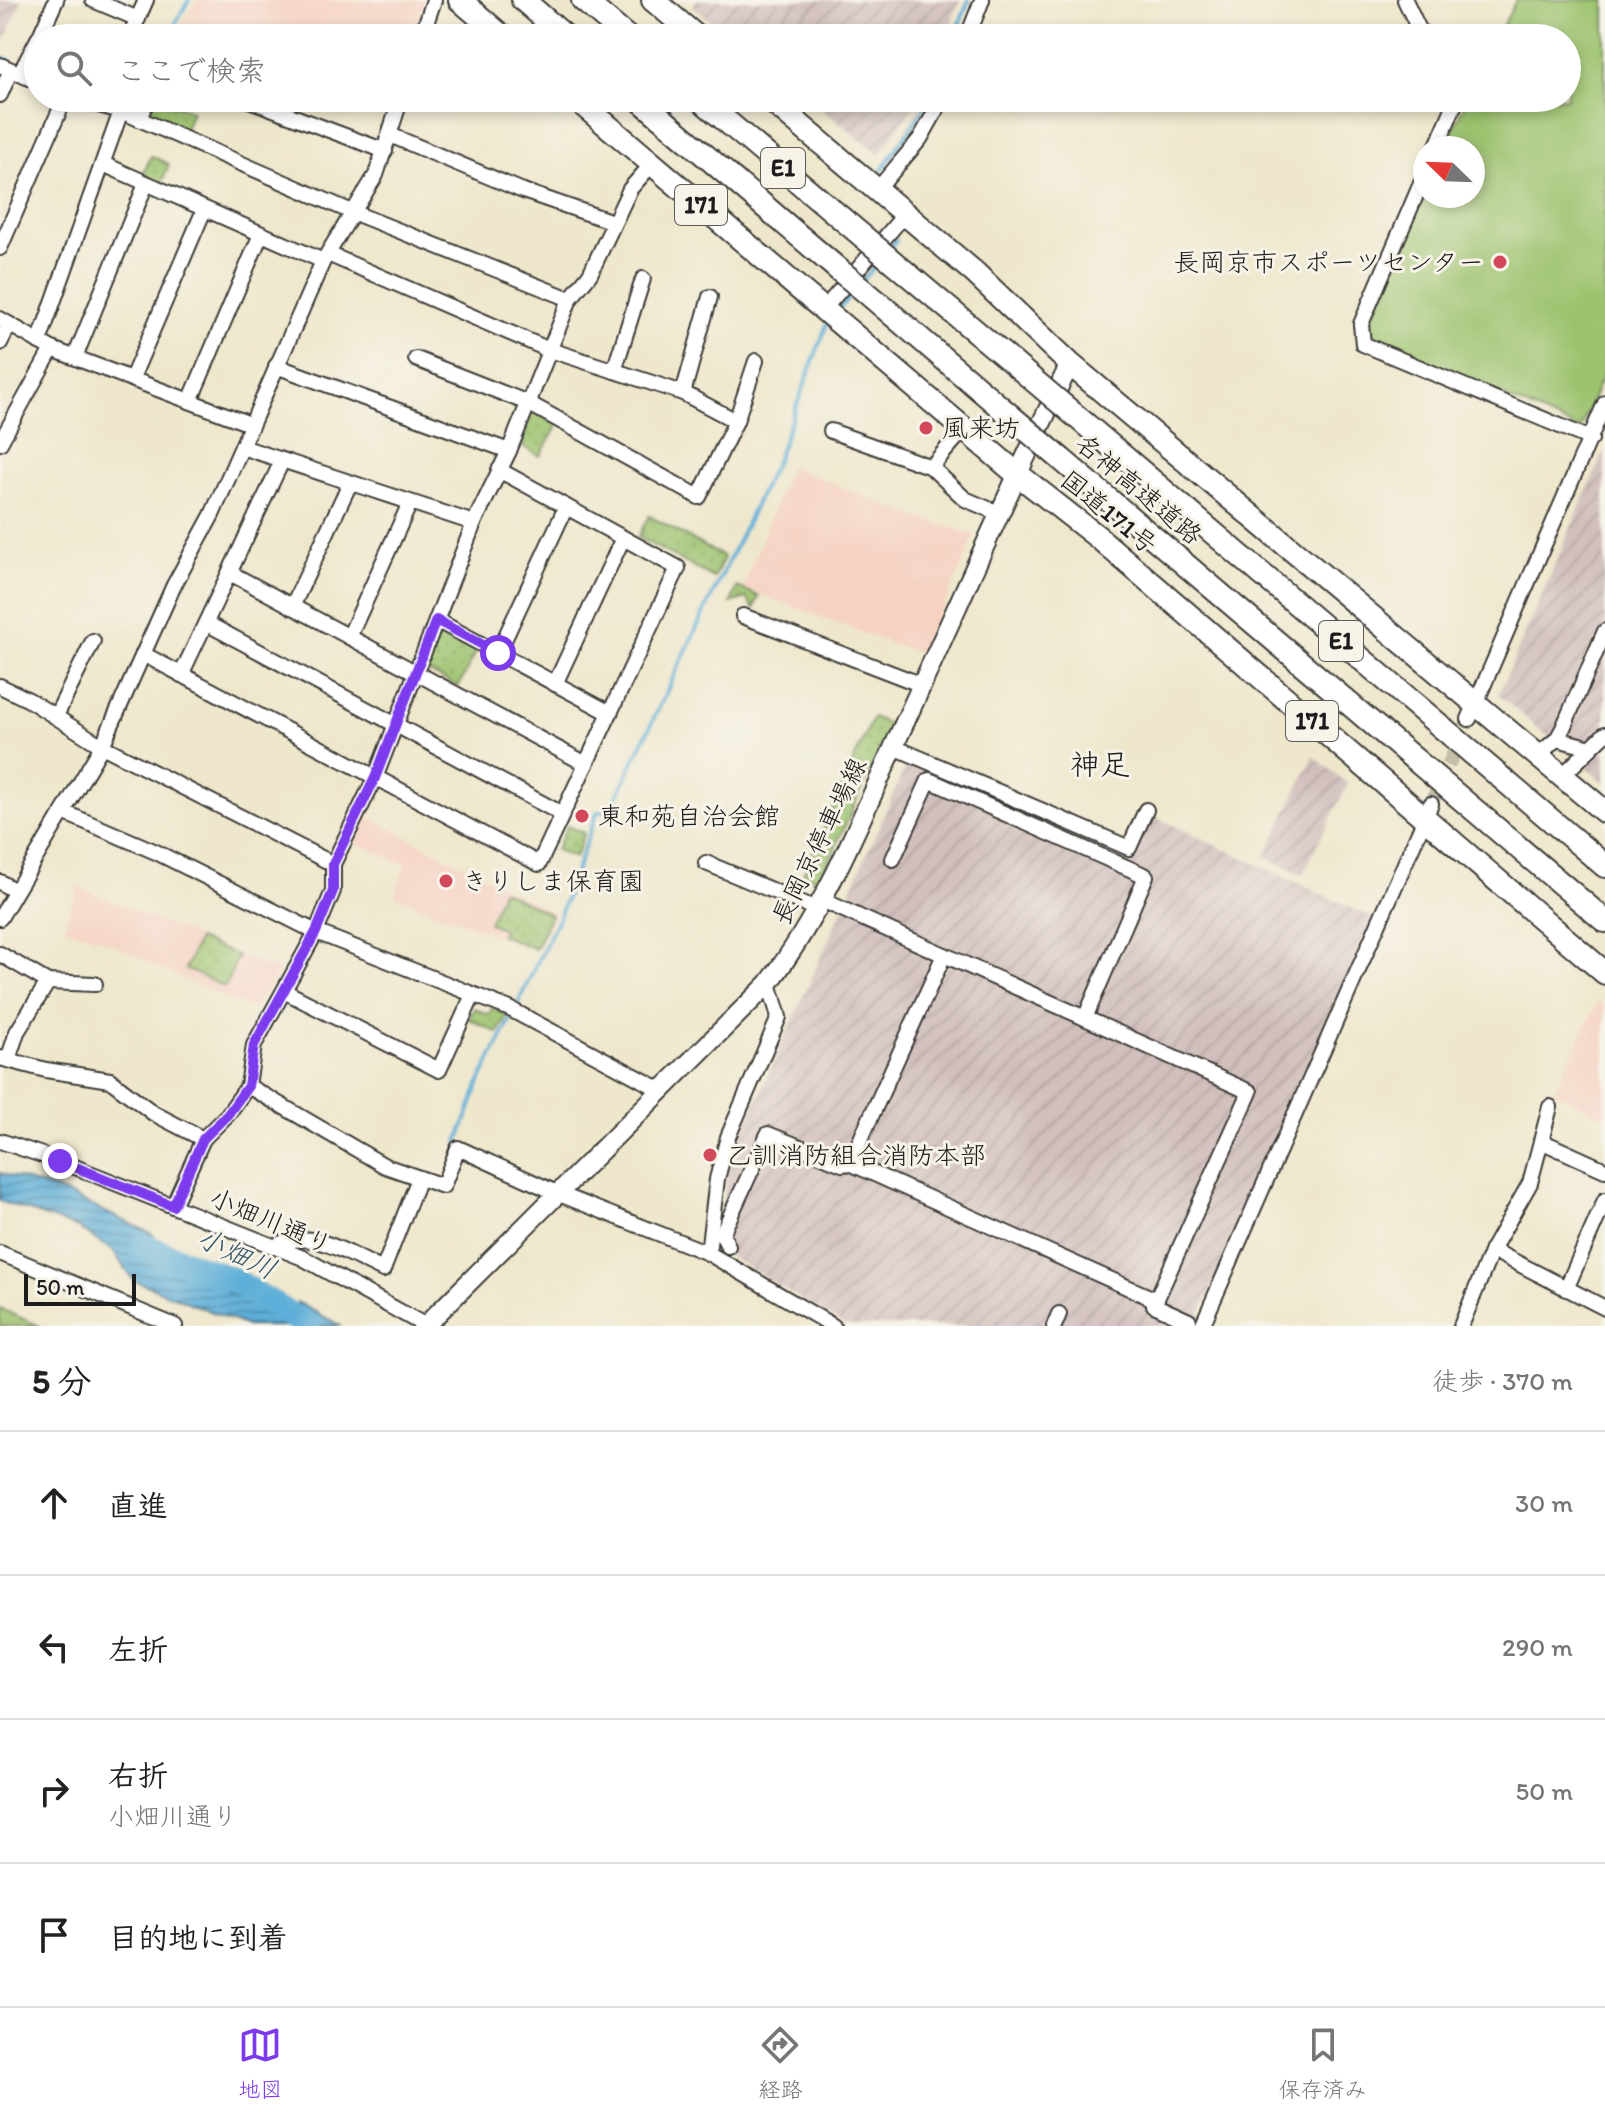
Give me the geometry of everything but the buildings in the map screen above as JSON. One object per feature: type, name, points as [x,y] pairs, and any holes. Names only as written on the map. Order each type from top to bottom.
[{"type":"highway","points":[[460,0],[488,24]]},
{"type":"highway","points":[[523,0],[551,24]]},
{"type":"highway","points":[[583,0],[611,24]]},
{"type":"highway","points":[[653,0],[681,24]]},
{"type":"highway","name":"国道171号","points":[[591,112],[1016,473],[1428,811],[1605,973]]},
{"type":"highway","name":"名神高速道路","points":[[654,112],[1605,921]]},
{"type":"highway","name":"名神高速道路","points":[[716,112],[1605,866]]},
{"type":"highway","points":[[785,112],[975,273],[1070,364],[1472,711],[1538,755],[1605,812]]},
{"type":"main road","name":"長岡京停車場線","points":[[425,1326],[769,983],[821,905],[1016,473],[1070,364]]},
{"type":"street","points":[[45,24],[56,0]]},
{"type":"street","points":[[93,0],[138,19]]},
{"type":"street","points":[[136,24],[146,0]]},
{"type":"street","points":[[426,24],[434,0]]},
{"type":"street","points":[[973,24],[982,0]]},
{"type":"street","points":[[1405,0],[1416,24]]},
{"type":"street","points":[[0,95],[10,69],[24,54]]},
{"type":"street","points":[[0,248],[59,112]]},
{"type":"street","points":[[0,443],[46,346],[121,112]]},
{"type":"street","points":[[123,112],[352,212],[570,299]]},
{"type":"street","points":[[139,119],[142,112]]},
{"type":"street","points":[[281,112],[385,151]]},
{"type":"street","points":[[0,918],[102,746],[242,447],[325,257],[376,175],[397,112]]},
{"type":"street","points":[[877,190],[920,139],[935,112]]},
{"type":"street","points":[[1441,136],[1451,112]]},
{"type":"street","points":[[390,135],[523,191],[613,222]]},
{"type":"street","points":[[103,164],[261,234],[325,257],[547,349],[683,393],[736,421]]},
{"type":"street","points":[[173,1206],[203,1139],[228,1114],[248,1086],[254,1045],[316,932],[333,891],[333,864],[375,778],[474,523],[509,451],[547,349],[570,299],[590,274],[630,189],[652,164]]},
{"type":"street","points":[[75,357],[146,184]]},
{"type":"street","points":[[1413,202],[1361,324],[1363,344],[1591,439]]},
{"type":"street","points":[[132,378],[204,210]]},
{"type":"street","points":[[829,314],[905,214]]},
{"type":"street","points":[[190,401],[261,234]]},
{"type":"street","points":[[614,371],[643,279]]},
{"type":"street","points":[[683,393],[710,297]]},
{"type":"street","points":[[0,343],[5,322],[46,346],[250,424]]},
{"type":"street","points":[[416,359],[528,403],[699,497],[736,421],[756,361]]},
{"type":"street","points":[[276,366],[509,451]]},
{"type":"street","points":[[1472,711],[1605,403]]},
{"type":"street","points":[[931,467],[964,429]]},
{"type":"street","points":[[831,431],[931,467],[965,499],[998,513]]},
{"type":"street","points":[[242,447],[474,523]]},
{"type":"street","points":[[181,675],[282,461]]},
{"type":"street","points":[[143,654],[539,864],[678,568],[499,470]]},
{"type":"street","points":[[292,607],[350,483]]},
{"type":"street","points":[[349,637],[410,503]]},
{"type":"street","points":[[498,653],[566,507]]},
{"type":"street","points":[[555,684],[623,538]]},
{"type":"street","points":[[230,573],[586,764]]},
{"type":"street","points":[[743,616],[922,685]]},
{"type":"street","points":[[436,620],[610,713]]},
{"type":"street","points":[[206,623],[562,814]]},
{"type":"street","points":[[1538,755],[1557,739],[1605,631]]},
{"type":"street","points":[[56,716],[93,641]]},
{"type":"street","points":[[1590,666],[1605,672]]},
{"type":"street","points":[[0,686],[56,716],[102,746],[333,864]]},
{"type":"street","points":[[1562,776],[1605,734]]},
{"type":"street","points":[[1557,739],[1591,748]]},
{"type":"street","points":[[894,747],[1129,848],[1146,810]]},
{"type":"street","points":[[893,859],[929,780],[1146,876],[1085,1018]]},
{"type":"street","points":[[706,863],[944,955],[1250,1092],[1154,1305],[1196,1323],[1428,811]]},
{"type":"street","points":[[63,812],[156,852],[316,932],[514,1011],[661,1090]]},
{"type":"street","points":[[0,882],[15,891]]},
{"type":"street","points":[[0,954],[48,982],[95,984]]},
{"type":"street","points":[[850,1163],[944,955]]},
{"type":"street","points":[[48,982],[4,1059],[46,1070],[110,1080],[153,1113],[203,1139]]},
{"type":"street","points":[[708,1253],[717,1179],[728,1137],[779,1017],[769,983]]},
{"type":"street","points":[[284,991],[439,1070],[473,995]]},
{"type":"street","points":[[248,1086],[385,1166],[443,1186],[458,1148],[559,1194],[708,1253],[833,1326]]},
{"type":"street","points":[[1461,1326],[1492,1250],[1530,1183],[1550,1107]]},
{"type":"street","points":[[728,1246],[722,1234],[768,1134],[842,1164],[850,1163],[1156,1300]]},
{"type":"street","name":"小畑川通り","points":[[0,1141],[315,1264],[425,1326]]},
{"type":"street","points":[[1541,1141],[1605,1170]]},
{"type":"street","points":[[274,1247],[289,1237],[318,1241],[383,1270],[419,1178]]},
{"type":"street","points":[[1566,1289],[1605,1200]]},
{"type":"street","points":[[1492,1250],[1605,1308]]},
{"type":"street","points":[[0,1253],[175,1326]]},
{"type":"shaded area","points":[[0,0],[22,0],[0,51]]},
{"type":"shaded area","points":[[196,0],[424,0],[416,24],[181,24]]},
{"type":"shaded area","points":[[697,0],[960,0],[951,24],[714,24],[692,6]]},
{"type":"shaded area","points":[[826,112],[909,112],[879,154]]},
{"type":"shaded area","points":[[1605,450],[1605,783],[1498,695]]},
{"type":"shaded area","points":[[790,466],[893,508],[975,536],[922,655],[743,588]]},
{"type":"shaded area","points":[[1314,756],[1348,784],[1302,875],[1265,856]]},
{"type":"shaded area","points":[[909,759],[1129,852],[1147,819],[1153,816],[1376,919],[1195,1326],[846,1326],[721,1251],[717,1243],[728,1169]]},
{"type":"shaded area","name":"きりしま保育園","points":[[367,816],[554,913],[536,950],[394,896],[406,865],[353,842]]},
{"type":"shaded area","points":[[78,886],[279,972],[252,1009],[159,968],[103,939],[64,928]]},
{"type":"shaded area","points":[[1598,1001],[1605,1007],[1605,1117],[1553,1092]]},
{"type":"green space","name":"長岡京市スポーツセンター","points":[[1516,0],[1605,0],[1605,369],[1580,430],[1386,345],[1367,328],[1419,208],[1485,208],[1485,136],[1450,136],[1461,112],[1581,112],[1581,24],[1504,24]]},
{"type":"green space","points":[[151,112],[192,112],[184,132],[155,121]]},
{"type":"green space","points":[[151,156],[169,164],[161,185],[142,177]]},
{"type":"green space","points":[[535,412],[558,425],[540,456],[522,446],[530,415]]},
{"type":"green space","points":[[649,516],[724,557],[714,578],[638,537]]},
{"type":"green space","points":[[737,587],[759,596],[754,609],[746,598],[731,603]]},
{"type":"green space","points":[[447,630],[479,647],[458,687],[429,672],[426,665],[439,632]]},
{"type":"green space","points":[[873,717],[891,725],[820,881],[803,874]]},
{"type":"green space","points":[[567,826],[584,833],[575,858],[556,850]]},
{"type":"green space","points":[[502,890],[551,915],[535,949],[501,935],[503,929],[489,923]]},
{"type":"green space","points":[[198,939],[238,956],[225,987],[185,969]]},
{"type":"green space","points":[[474,1008],[489,1015],[492,1008],[507,1015],[498,1033],[469,1019]]},
{"type":"green space","points":[[0,1309],[40,1326],[0,1326]]},
{"type":"water","points":[[0,1173],[58,1190],[151,1233],[186,1267],[236,1297],[295,1309],[297,1302],[341,1326],[247,1326],[133,1280],[113,1251],[78,1228],[0,1201]]},
{"type":"waterway","points":[[175,24],[189,0]]},
{"type":"waterway","points":[[960,24],[969,0]]},
{"type":"waterway","points":[[0,56],[10,60]]},
{"type":"waterway","points":[[882,170],[921,112]]},
{"type":"waterway","points":[[889,249],[896,240]]},
{"type":"waterway","points":[[863,280],[881,259]]},
{"type":"waterway","points":[[837,311],[855,290]]},
{"type":"waterway","points":[[516,1007],[560,915],[597,812],[610,811],[776,461],[827,324]]},
{"type":"waterway","points":[[458,1142],[479,1084],[512,1015]]},
{"type":"waterway","name":"小畑川","points":[[143,1246],[235,1281],[308,1326]]},
{"type":"tunnel","points":[[1431,804],[1469,719]]},
{"type":"place","name":"長岡京市スポーツセンター","points":[[1500,262]]},
{"type":"place","name":"風来坊","points":[[926,428]]},
{"type":"place","name":"東和苑自治会館","points":[[582,816]]},
{"type":"place","name":"きりしま保育園","points":[[446,881]]},
{"type":"place","name":"乙訓消防組合消防本部","points":[[710,1155]]},
{"type":"district","name":"神足","points":[[1100,765]]},
{"type":"route","points":[[60,1161],[173,1206],[203,1139],[228,1114],[248,1086],[254,1045],[316,932],[333,891],[333,864],[375,778],[436,620],[498,653]]}]
